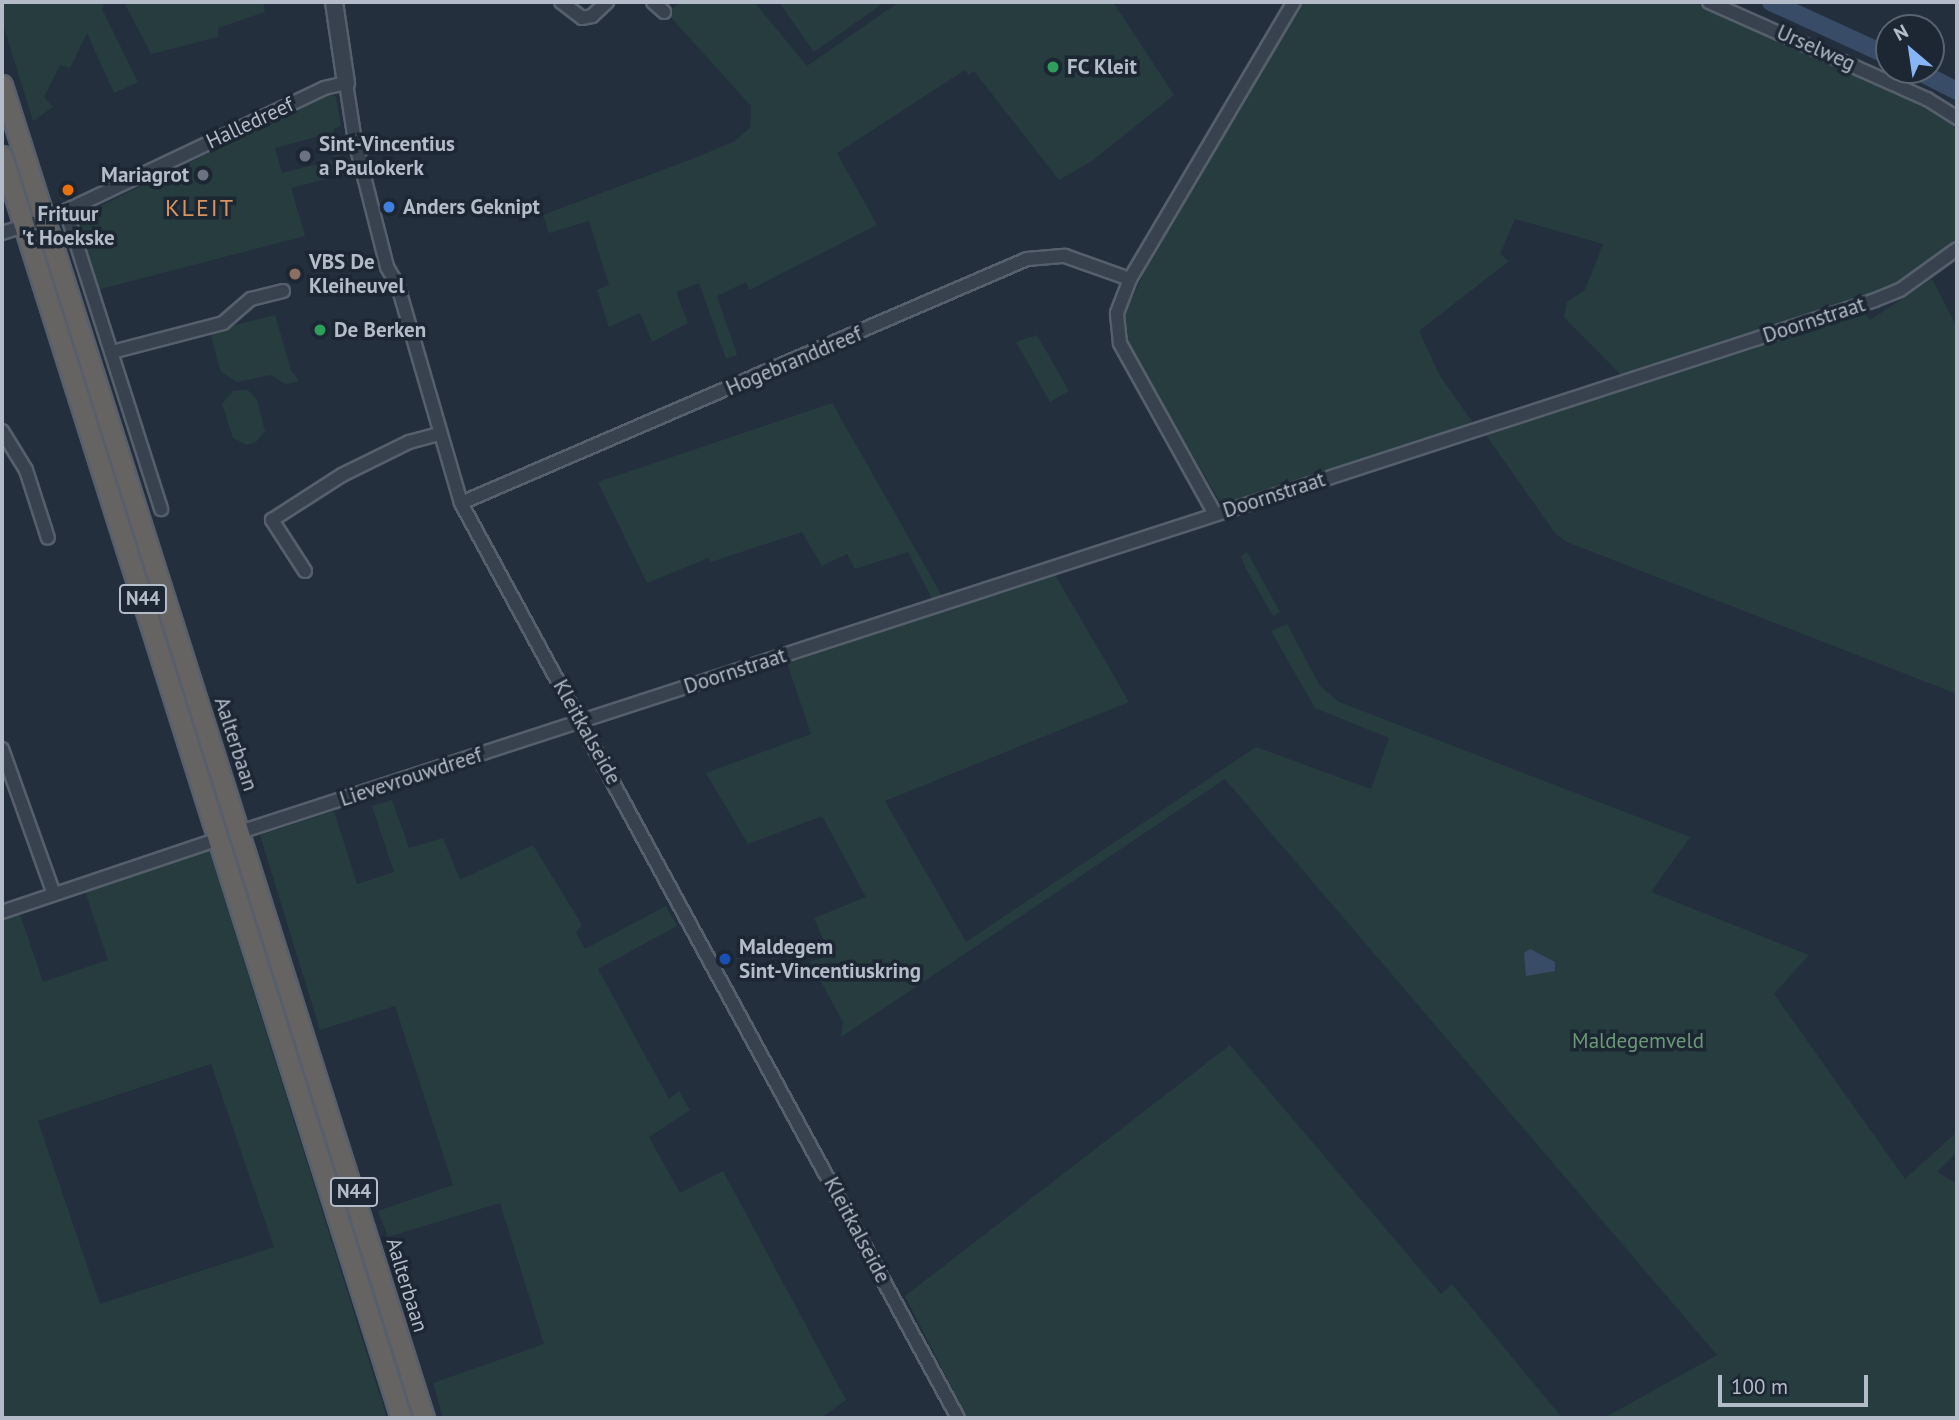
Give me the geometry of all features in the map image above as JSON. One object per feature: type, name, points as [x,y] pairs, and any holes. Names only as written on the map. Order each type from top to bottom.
[{"type":"highway","name":"Aalterbaan","points":[[2,85],[424,1418]]},
{"type":"highway","name":"Aalterbaan","points":[[2,156],[401,1418]]},
{"type":"street","name":"Kleitkalseide","points":[[334,2],[355,141],[387,267],[398,286],[438,434],[461,503],[582,721],[958,1418]]},
{"type":"street","points":[[561,2],[577,17],[586,18],[607,2]]},
{"type":"street","points":[[653,2],[664,12]]},
{"type":"street","points":[[1215,514],[1120,343],[1117,313],[1130,279],[1294,2]]},
{"type":"street","name":"Urselweg","points":[[1709,2],[1927,99],[1957,118]]},
{"type":"street","name":"Halledreef","points":[[2,233],[45,220],[324,88],[346,83]]},
{"type":"street","points":[[65,211],[161,509]]},
{"type":"street","name":"Doornstraat","points":[[582,721],[1875,300],[1900,289],[1957,249]]},
{"type":"street","name":"Hogebranddreef","points":[[461,503],[1027,259],[1065,256],[1130,279]]},
{"type":"street","points":[[112,352],[223,323],[251,299],[284,291]]},
{"type":"street","points":[[2,431],[26,470],[48,538]]},
{"type":"street","points":[[305,571],[272,520],[342,475],[409,442],[438,434]]},
{"type":"street","name":"Lievevrouwdreef","points":[[240,832],[582,721]]},
{"type":"street","points":[[2,748],[54,894]]},
{"type":"street","points":[[2,912],[219,839]]},
{"type":"green space","points":[[2,2],[105,2],[102,9],[138,82],[114,93],[87,33],[70,68],[60,65],[44,97],[53,107],[33,121],[2,21]]},
{"type":"green space","points":[[124,2],[263,2],[265,12],[218,28],[218,37],[151,54]]},
{"type":"green space","points":[[680,2],[754,2],[807,66],[899,2],[1113,2],[1174,95],[1092,161],[1059,180],[974,71],[969,75],[965,70],[837,153],[877,225],[749,290],[746,282],[717,296],[737,355],[726,359],[699,283],[676,292],[688,323],[652,342],[640,313],[609,327],[597,290],[609,285],[589,221],[549,233],[543,215],[735,141],[750,128],[751,106],[667,13]]},
{"type":"green space","points":[[779,2],[885,2],[814,52]]},
{"type":"green space","points":[[1301,2],[1695,2],[1906,97],[1957,128],[1957,241],[1885,290],[1621,375],[1564,317],[1567,302],[1585,290],[1603,244],[1515,219],[1500,254],[1509,261],[1419,331],[1440,376],[1473,423],[1222,505],[1128,346],[1122,320],[1145,271]]},
{"type":"green space","points":[[329,94],[336,97],[341,125],[334,129],[336,139],[330,141],[327,134],[275,148],[282,173],[334,160],[333,153],[339,151],[342,163],[349,165],[350,173],[291,188],[305,236],[97,290],[72,220]]},
{"type":"green space","points":[[1932,279],[1957,327],[1957,694],[1567,542],[1555,533],[1486,435],[1865,313],[1870,320]]},
{"type":"green space","points":[[275,315],[291,370],[299,381],[286,384],[270,375],[237,382],[220,371],[210,331]]},
{"type":"green space","points":[[1037,335],[1069,391],[1050,402],[1016,342]]},
{"type":"green space","points":[[248,390],[257,400],[265,431],[256,442],[247,445],[233,438],[222,404],[233,391]]},
{"type":"green space","points":[[832,403],[942,596],[932,599],[908,552],[855,569],[847,554],[822,566],[802,532],[711,562],[708,558],[647,583],[598,482]]},
{"type":"green space","points":[[1247,552],[1280,612],[1273,616],[1245,567],[1241,556]]},
{"type":"green space","name":"Maldegemveld","points":[[1054,573],[1129,702],[885,801],[966,942],[1256,747],[1371,789],[1389,738],[1315,708],[1271,631],[1287,624],[1320,686],[1339,702],[1690,837],[1651,892],[1809,955],[1774,994],[1905,1179],[1957,1132],[1957,1152],[1937,1172],[1957,1184],[1957,1418],[1604,1418],[1717,1355],[1225,779],[841,1037],[843,1022],[810,962],[830,955],[814,918],[866,897],[822,816],[748,844],[706,773],[811,734],[787,663]]},
{"type":"green space","points":[[392,800],[409,848],[443,838],[460,880],[533,845],[582,925],[576,932],[585,949],[666,906],[677,926],[598,969],[669,1099],[679,1091],[690,1110],[649,1137],[680,1193],[723,1171],[846,1400],[821,1418],[443,1418],[433,1383],[544,1344],[500,1203],[388,1237],[378,1211],[453,1185],[395,1006],[320,1030],[260,835],[334,811],[357,884],[394,872],[372,806]]},
{"type":"green space","points":[[209,850],[387,1418],[2,1418],[2,919],[20,914],[43,982],[108,960],[85,891]],"holes":[[[211,1064],[274,1247],[100,1304],[38,1121]]]},
{"type":"green space","points":[[1230,1045],[1441,1294],[1452,1284],[1562,1418],[967,1418],[905,1296]]},
{"type":"water","points":[[1530,949],[1555,962],[1555,971],[1526,976],[1524,953]]},
{"type":"waterway","points":[[1771,2],[1875,50]]},
{"type":"waterway","points":[[1943,84],[1957,91]]},
{"type":"place","name":"FC Kleit","points":[[1053,67]]},
{"type":"place","name":"Sint-Vincentius a Paulokerk","points":[[305,156]]},
{"type":"place","name":"Mariagrot","points":[[203,175]]},
{"type":"place","name":"Frituur 't Hoekske","points":[[68,190]]},
{"type":"place","name":"Anders Geknipt","points":[[389,207]]},
{"type":"place","name":"VBS De Kleiheuvel","points":[[295,274]]},
{"type":"place","name":"De Berken","points":[[320,330]]},
{"type":"place","name":"Maldegem Sint-Vincentiuskring","points":[[725,959]]},
{"type":"district","name":"KLEIT","points":[[200,208]]}]
